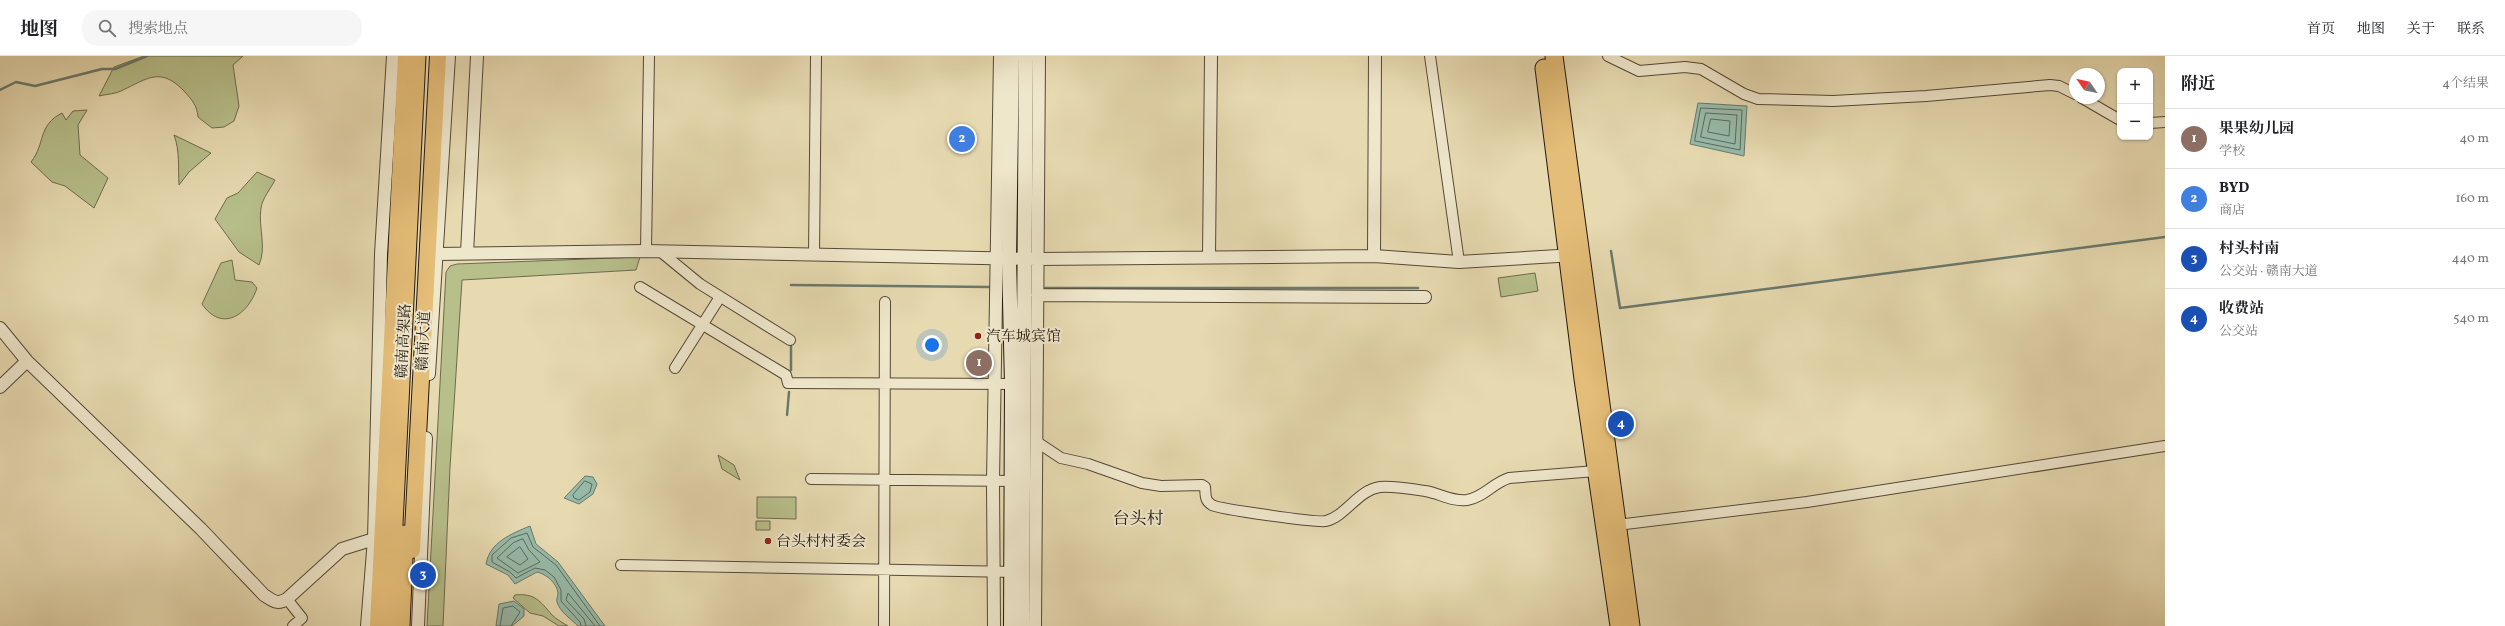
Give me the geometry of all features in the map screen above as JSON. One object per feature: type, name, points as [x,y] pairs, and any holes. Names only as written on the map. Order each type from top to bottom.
[{"type":"highway","name":"赣南高架路","points":[[389,626],[417,56]]},
{"type":"highway","name":"赣南高架路","points":[[401,626],[427,56]]},
{"type":"highway","points":[[1542,56],[1617,525],[1631,626]]},
{"type":"highway","points":[[1554,56],[1596,471],[1619,626]]},
{"type":"main road","name":"赣南大道","points":[[378,626],[406,56]]},
{"type":"main road","name":"赣南大道","points":[[408,626],[438,56]]},
{"type":"main road","points":[[1012,56],[1003,258],[1025,384]]},
{"type":"main road","points":[[1022,626],[1025,384],[1030,259],[1026,56]]},
{"type":"main road","points":[[1011,626],[1023,572]]},
{"type":"street","points":[[367,626],[374,539],[380,254],[393,56]]},
{"type":"street","points":[[418,626],[427,401],[449,56]]},
{"type":"street","points":[[467,253],[477,56]]},
{"type":"street","points":[[646,251],[649,56]]},
{"type":"street","points":[[814,255],[816,56]]},
{"type":"street","points":[[994,626],[995,572],[993,481],[995,384],[1003,258],[1000,56]]},
{"type":"street","points":[[1035,626],[1023,572],[1024,481],[1037,442],[1025,384],[1037,295],[1030,259],[1038,56]]},
{"type":"street","points":[[1209,257],[1212,56]]},
{"type":"street","points":[[1374,256],[1375,56]]},
{"type":"street","points":[[1430,56],[1459,262]]},
{"type":"street","points":[[1608,56],[1639,71],[1685,67],[1701,69],[1744,94],[1758,99],[1833,101],[1926,96],[2050,85],[2058,86],[2069,91]]},
{"type":"street","points":[[2092,104],[2117,118]]},
{"type":"street","points":[[2153,123],[2165,122]]},
{"type":"street","points":[[437,254],[646,251],[1030,259],[1374,256],[1459,262],[1574,256]]},
{"type":"street","points":[[661,252],[700,284],[790,340]]},
{"type":"street","points":[[640,287],[702,326],[786,375],[788,383],[1025,384]]},
{"type":"street","points":[[1037,295],[1425,297]]},
{"type":"street","points":[[675,368],[720,297]]},
{"type":"street","points":[[884,626],[885,302]]},
{"type":"street","points":[[0,328],[27,361],[201,529],[264,595],[274,602],[280,603],[287,599],[342,549],[374,539]]},
{"type":"street","points":[[0,387],[27,361]]},
{"type":"street","points":[[1037,442],[1061,458],[1088,464],[1142,483],[1161,486],[1202,484],[1205,487],[1206,499],[1209,503],[1223,509],[1267,513],[1316,523],[1332,519],[1358,498],[1378,487],[1426,491],[1460,500],[1482,496],[1502,480],[1509,478],[1596,471]]},
{"type":"street","points":[[1617,525],[1807,502],[2165,446]]},
{"type":"street","points":[[811,479],[1024,481]]},
{"type":"street","points":[[621,565],[1023,572]]},
{"type":"street","points":[[287,599],[302,618],[293,626]]},
{"type":"green space","points":[[144,56],[243,56],[233,65],[239,106],[234,121],[224,127],[212,128],[198,117],[192,100],[184,91],[168,79],[161,77],[147,79],[120,91],[99,96],[114,67]]},
{"type":"green space","points":[[87,110],[78,125],[80,155],[108,178],[94,208],[65,186],[52,182],[31,162],[39,148],[45,129],[54,118],[62,113],[66,120],[73,111]]},
{"type":"green space","points":[[174,135],[211,153],[189,172],[179,185],[178,153]]},
{"type":"green space","points":[[257,172],[275,180],[265,197],[261,208],[262,251],[259,265],[239,252],[215,219],[227,198],[238,193]]},
{"type":"green space","points":[[640,257],[636,270],[462,280],[450,467],[443,626],[427,626],[446,272],[450,266],[457,264]]},
{"type":"green space","points":[[232,260],[235,280],[252,282],[257,288],[253,298],[241,313],[226,319],[218,318],[210,313],[202,304],[221,263]]},
{"type":"green space","points":[[1535,273],[1538,291],[1501,297],[1498,278]]},
{"type":"green space","points":[[718,455],[734,465],[740,480],[722,469]]},
{"type":"green space","points":[[757,497],[796,497],[796,519],[757,518]]},
{"type":"green space","points":[[756,521],[770,521],[770,530],[756,530]]},
{"type":"green space","points":[[515,595],[528,595],[536,599],[554,616],[568,626],[559,626],[543,616],[530,613],[513,598]]},
{"type":"water","points":[[1698,103],[1747,106],[1744,156],[1690,144]]},
{"type":"water","points":[[585,476],[593,477],[597,484],[593,494],[579,504],[564,498]]},
{"type":"water","points":[[530,526],[536,544],[558,562],[605,626],[578,626],[558,606],[558,593],[556,586],[544,575],[537,572],[515,584],[508,575],[486,564],[488,556],[497,544],[516,532]]},
{"type":"water","points":[[514,601],[524,609],[524,616],[512,626],[496,626],[499,604]]},
{"type":"waterway","points":[[0,90],[16,82],[35,86],[102,69],[115,69],[147,56]]},
{"type":"waterway","points":[[1611,251],[1620,308],[2165,237]]},
{"type":"waterway","points":[[791,285],[990,287]]},
{"type":"waterway","points":[[1045,288],[1418,288]]},
{"type":"waterway","points":[[791,343],[791,370]]},
{"type":"waterway","points":[[787,415],[789,392]]},
{"type":"place","name":"BYD","points":[[962,139]]},
{"type":"place","name":"汽车城宾馆","points":[[978,336]]},
{"type":"place","name":"果果幼儿园","points":[[979,363]]},
{"type":"place","name":"收费站","points":[[1621,424]]},
{"type":"place","name":"台头村村委会","points":[[768,541]]},
{"type":"place","name":"村头村南","points":[[423,575]]},
{"type":"district","name":"台头村","points":[[1138,518]]}]
